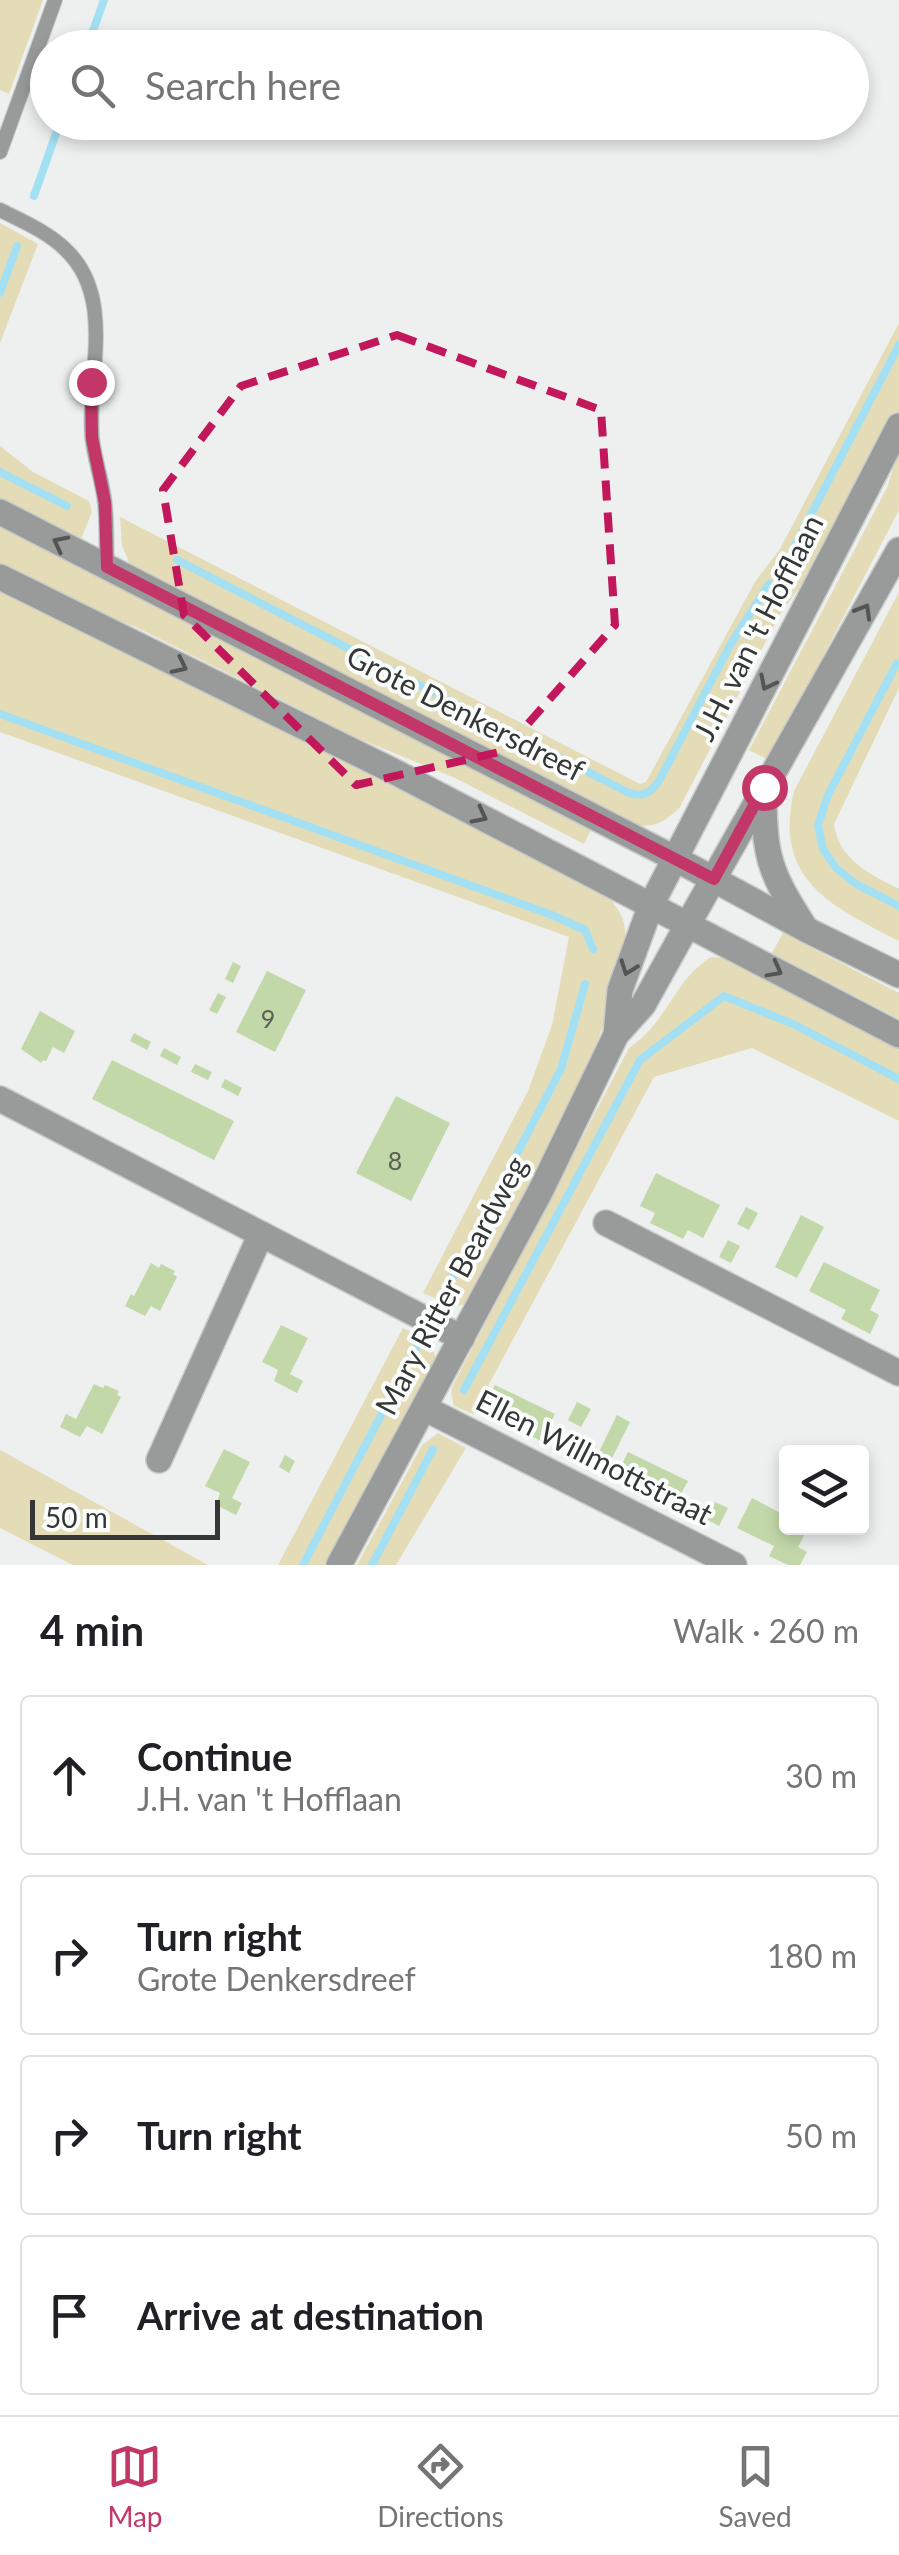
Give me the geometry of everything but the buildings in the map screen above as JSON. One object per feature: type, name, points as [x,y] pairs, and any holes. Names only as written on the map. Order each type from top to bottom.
[{"type":"street","name":"J.H. van 't Hofflaan","points":[[650,904],[899,426]]},
{"type":"street","name":"Grote Denkersdreef","points":[[0,512],[899,975]]},
{"type":"street","points":[[714,879],[899,550]]},
{"type":"street","points":[[0,577],[393,771],[899,1034]]},
{"type":"street","points":[[764,787],[767,856],[780,889],[806,930]]},
{"type":"street","name":"Mary Ritter Beardweg","points":[[339,1565],[541,1190],[616,1034],[643,1005],[714,879]]},
{"type":"street","name":"Mary Ritter Beardweg","points":[[616,1034],[620,990],[650,904]]},
{"type":"street","points":[[0,1100],[462,1338]]},
{"type":"street","points":[[606,1223],[899,1373]]},
{"type":"street","points":[[159,1460],[261,1234]]},
{"type":"street","name":"Ellen Willmottstraat","points":[[424,1408],[734,1565]]},
{"type":"lane","points":[[44,30],[55,0]]},
{"type":"lane","points":[[0,152],[30,69]]},
{"type":"lane","points":[[0,210],[45,233],[66,250],[84,275],[93,298],[96,332],[91,382],[92,438],[105,503],[107,567]]},
{"type":"highlighted area","points":[[397,335],[601,410],[615,625],[504,751],[356,785],[184,615],[163,490],[241,386]]},
{"type":"shaded area","points":[[0,0],[43,0],[9,94],[0,90]]},
{"type":"shaded area","points":[[0,223],[38,244],[0,343]]},
{"type":"shaded area","points":[[899,323],[899,411],[827,549],[779,616],[680,807],[657,824],[628,824],[132,571],[122,545],[120,517],[640,784],[646,782],[755,582],[780,549]]},
{"type":"shaded area","points":[[0,446],[33,472],[89,501],[92,512],[79,544],[0,504]]},
{"type":"shaded area","points":[[899,450],[899,510],[769,760],[749,750],[887,488]]},
{"type":"shaded area","points":[[0,521],[594,823],[584,844],[455,778],[357,738],[138,628],[0,570]]},
{"type":"shaded area","points":[[0,586],[601,890],[616,907],[625,928],[623,955],[589,1063],[533,1181],[464,1304],[455,1307],[423,1293],[528,1091],[552,1025],[569,937],[0,732]]},
{"type":"shaded area","points":[[899,592],[899,688],[834,824],[849,856],[867,872],[899,889],[899,941],[830,902],[813,886],[792,847],[790,822],[794,791]]},
{"type":"shaded area","points":[[783,933],[899,993],[899,1019],[772,953]]},
{"type":"shaded area","points":[[711,957],[731,959],[899,1047],[899,1121],[752,1048],[654,1077],[473,1414],[454,1406],[453,1385],[629,1048],[653,1026],[687,978]]},
{"type":"shaded area","points":[[403,1328],[430,1344],[435,1363],[331,1565],[278,1565]]},
{"type":"shaded area","points":[[438,1433],[466,1448],[396,1565],[357,1565],[422,1445]]},
{"type":"shaded area","points":[[0,1450],[208,1565],[73,1565],[0,1528]]},
{"type":"waterway","points":[[93,30],[104,0]]},
{"type":"waterway","points":[[34,196],[54,140]]},
{"type":"waterway","points":[[0,293],[17,246]]},
{"type":"waterway","points":[[792,551],[899,345]]},
{"type":"waterway","points":[[0,472],[67,506]]},
{"type":"waterway","points":[[177,560],[629,793],[639,794],[650,791],[659,781],[729,647],[769,584]]},
{"type":"waterway","points":[[897,663],[828,795],[818,825],[823,849],[836,868],[856,884],[899,906]]},
{"type":"waterway","points":[[0,714],[552,915],[585,930],[593,949]]},
{"type":"waterway","points":[[444,1294],[561,1069],[585,984]]},
{"type":"waterway","points":[[464,1390],[640,1060],[724,996],[793,1024],[899,1079]]},
{"type":"waterway","points":[[303,1565],[417,1346]]},
{"type":"waterway","points":[[372,1565],[433,1449]]},
{"type":"route","points":[[91,382],[92,438],[105,503],[107,567],[714,879],[764,787]]}]
